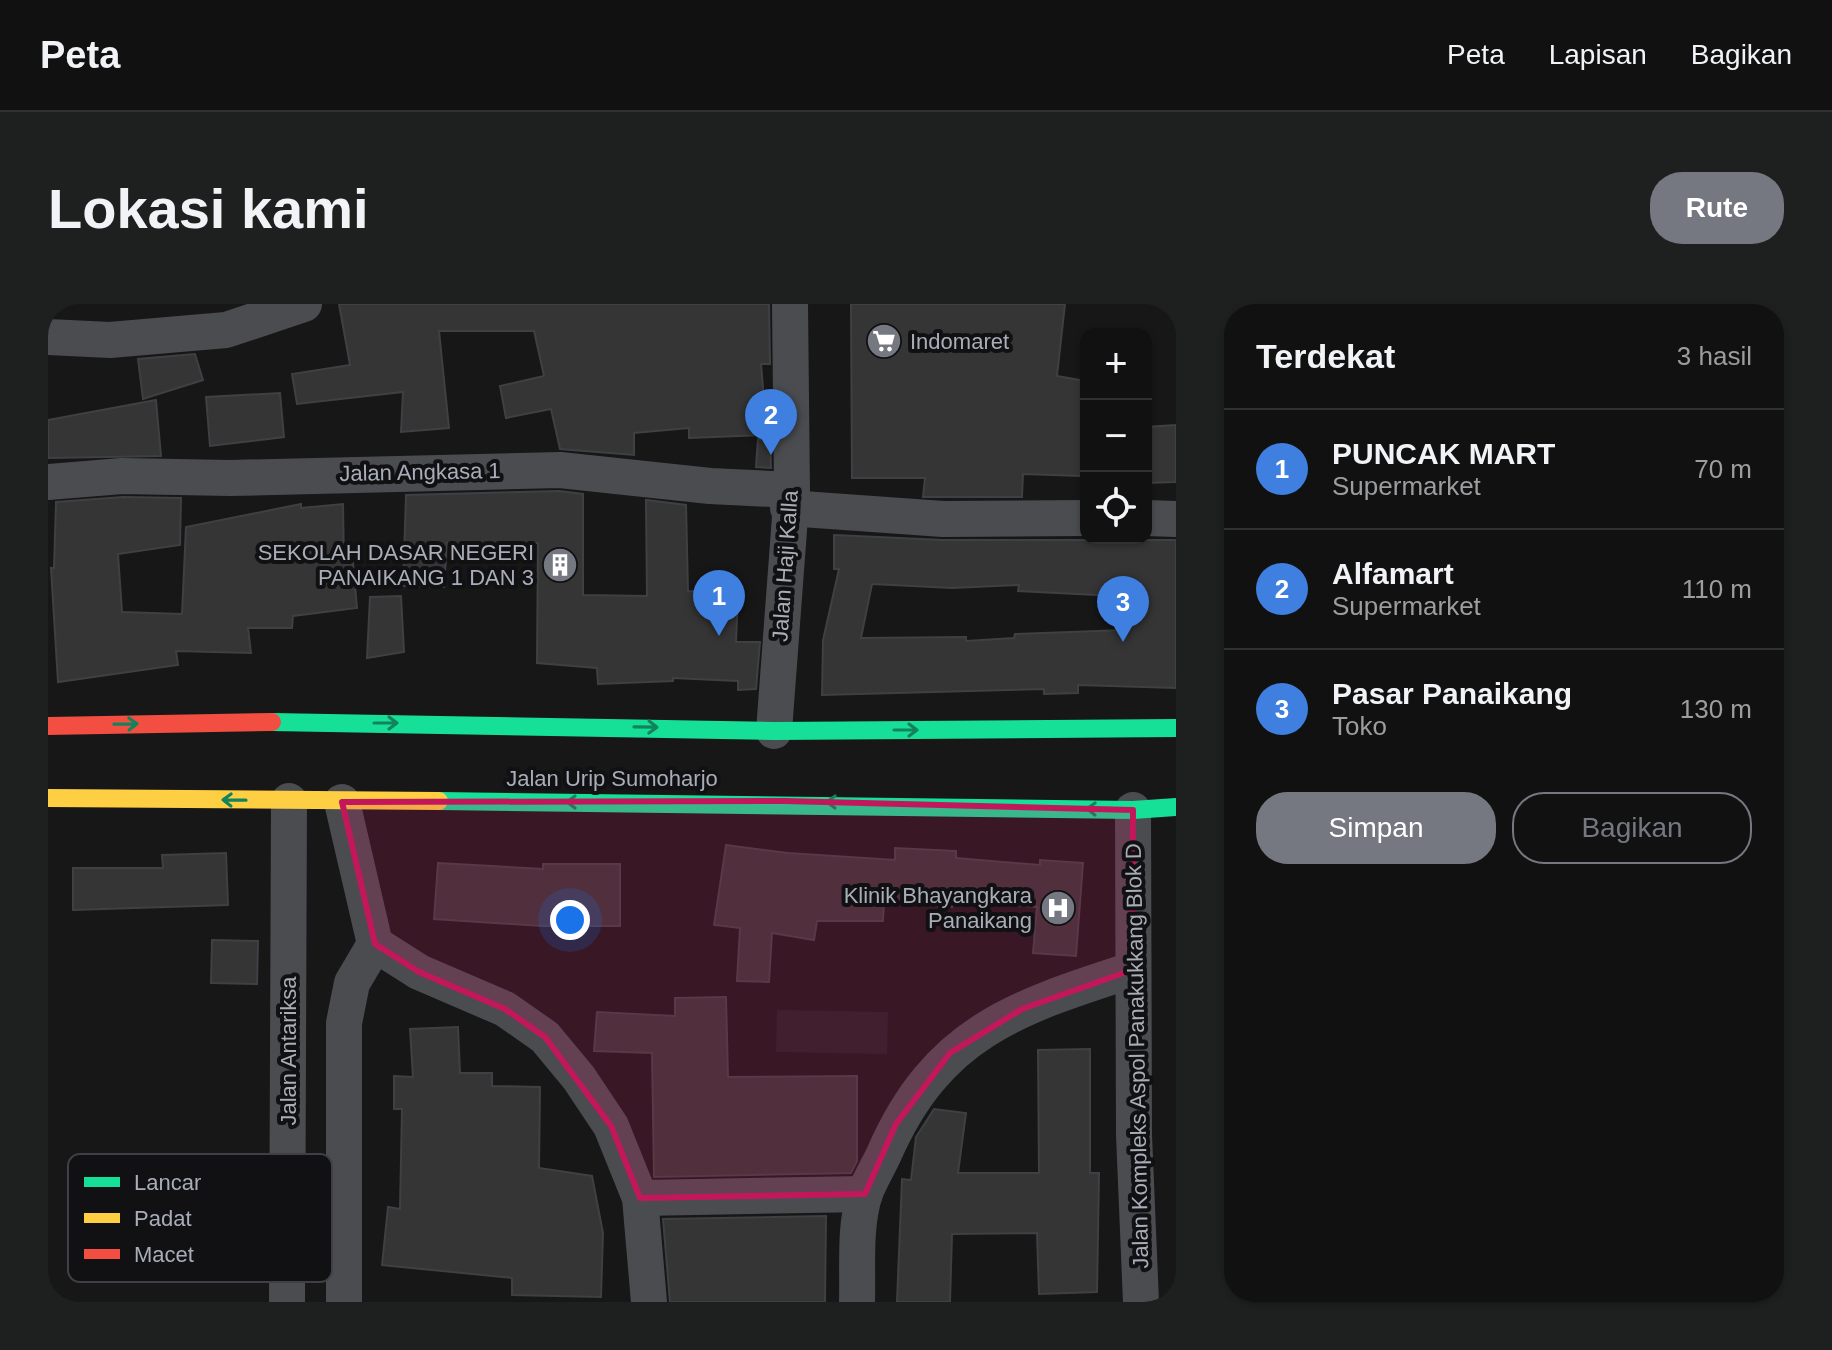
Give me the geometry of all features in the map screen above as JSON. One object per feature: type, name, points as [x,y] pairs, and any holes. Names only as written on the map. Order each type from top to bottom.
[{"type":"highway","points":[[48,726],[325,722],[774,731],[1176,728]]},
{"type":"highway","name":"Jalan Urip Sumoharjo","points":[[48,798],[342,802],[785,801],[1133,810],[1176,807]]},
{"type":"street","points":[[48,337],[110,340],[226,330],[304,304]]},
{"type":"street","name":"Jalan Haji Kalla","points":[[774,731],[790,499],[790,304]]},
{"type":"street","name":"Jalan Angkasa 1","points":[[48,482],[122,476],[230,478],[560,470],[710,486],[943,519],[1080,518]]},
{"type":"street","points":[[1152,518],[1176,519]]},
{"type":"street","name":"Jalan Antariksa","points":[[288,1154],[289,801]]},
{"type":"street","points":[[342,802],[375,944],[352,983],[344,1023],[344,1302]]},
{"type":"street","name":"Jalan Kompleks Aspol Panakukkang Blok D","points":[[1133,810],[1132,970],[1141,1302]]},
{"type":"street","points":[[375,944],[419,972],[505,1009],[545,1037],[579,1078],[611,1126],[640,1198],[649,1302]]},
{"type":"street","points":[[857,1302],[857,1249],[865,1194],[896,1124],[950,1053],[986,1028],[1022,1009],[1132,970]]},
{"type":"street","points":[[640,1198],[865,1194]]},
{"type":"street","name":"Jalan Antariksa","points":[[287,1282],[287,1302]]},
{"type":"highlighted area","points":[[785,801],[1133,810],[1132,970],[1022,1009],[950,1053],[896,1124],[865,1194],[640,1198],[611,1126],[545,1037],[505,1009],[419,972],[375,944],[342,802]]},
{"type":"shaded area","points":[[777,1010],[888,1012],[887,1054],[776,1052]]},
{"type":"building","points":[[339,304],[769,304],[770,364],[761,364],[767,435],[689,438],[689,428],[634,433],[634,455],[560,449],[551,409],[506,418],[500,386],[544,376],[534,331],[439,331],[449,428],[401,432],[403,392],[297,404],[292,374],[350,365]]},
{"type":"building","points":[[851,304],[1065,304],[1057,376],[1080,380],[1080,476],[1023,474],[1022,497],[923,497],[925,478],[852,478]]},
{"type":"building","points":[[195,354],[203,380],[143,399],[138,359]]},
{"type":"building","points":[[280,393],[284,437],[210,446],[206,397]]},
{"type":"building","points":[[156,400],[161,456],[48,458],[48,420]]},
{"type":"building","points":[[1176,425],[1176,482],[1152,483],[1152,427]]},
{"type":"building","points":[[758,439],[770,439],[771,468],[756,467]]},
{"type":"building","points":[[559,491],[583,494],[583,595],[647,596],[646,500],[686,505],[688,591],[738,593],[736,642],[760,642],[756,689],[738,690],[738,681],[673,678],[673,681],[598,684],[597,668],[537,663],[538,543],[447,543],[444,587],[403,586],[406,495]]},
{"type":"building","points":[[123,497],[181,498],[180,545],[118,554],[122,612],[182,614],[186,527],[301,504],[301,508],[343,504],[344,564],[353,563],[357,608],[293,616],[292,628],[248,628],[251,653],[176,651],[178,665],[58,682],[51,568],[54,568],[56,502]]},
{"type":"building","points":[[834,535],[943,540],[1080,540],[1080,544],[1152,544],[1152,540],[1176,540],[1176,688],[1078,685],[1078,693],[1044,694],[1044,689],[822,695],[823,640],[839,569],[834,569]],"holes":[[[872,584],[952,588],[1019,585],[1018,591],[1137,597],[1137,622],[1124,624],[1124,630],[1015,634],[1014,638],[966,641],[966,637],[861,638]]]},
{"type":"building","points":[[401,596],[404,652],[367,658],[370,597]]},
{"type":"building","points":[[726,845],[788,853],[895,860],[895,848],[956,851],[956,858],[1040,865],[1040,860],[1083,863],[1076,956],[1033,953],[1037,907],[953,900],[952,907],[884,903],[883,921],[817,921],[814,940],[772,933],[769,982],[737,981],[740,928],[714,925]]},
{"type":"building","points":[[226,853],[228,905],[73,910],[73,868],[163,868],[162,855]]},
{"type":"building","points":[[438,863],[543,869],[543,864],[620,864],[620,926],[543,926],[434,919]]},
{"type":"building","points":[[212,940],[258,941],[257,984],[211,983]]},
{"type":"building","points":[[726,997],[728,1077],[857,1076],[857,1161],[851,1173],[654,1177],[652,1053],[594,1051],[597,1012],[675,1016],[675,998]]},
{"type":"building","points":[[458,1027],[460,1073],[492,1073],[492,1086],[540,1087],[539,1168],[592,1176],[603,1233],[601,1297],[512,1295],[512,1278],[382,1265],[388,1207],[400,1209],[402,1109],[394,1109],[394,1076],[413,1077],[410,1029]]},
{"type":"building","points":[[1090,1049],[1090,1173],[1099,1173],[1097,1292],[1039,1294],[1037,1233],[952,1234],[950,1302],[897,1302],[902,1179],[911,1180],[916,1137],[934,1109],[966,1113],[958,1173],[1039,1173],[1038,1050]]},
{"type":"building","points":[[826,1216],[825,1302],[670,1302],[663,1219]]},
{"type":"traffic: fast","points":[[272,722],[774,731],[1176,728]]},
{"type":"traffic: fast","points":[[439,801],[1133,810],[1176,807]]},
{"type":"traffic: slow","points":[[48,798],[439,801]]},
{"type":"traffic: jam","points":[[48,726],[272,722]]},
{"type":"place","name":"Indomaret","points":[[884,341]]},
{"type":"place","name":"Alfamart","points":[[771,455]]},
{"type":"place","name":"SEKOLAH DASAR NEGERI PANAIKANG 1 DAN 3","points":[[560,565]]},
{"type":"place","name":"PUNCAK MART","points":[[719,636]]},
{"type":"place","name":"Pasar Panaikang","points":[[1123,642]]},
{"type":"place","name":"Klinik Bhayangkara Panaikang","points":[[1058,908]]}]
